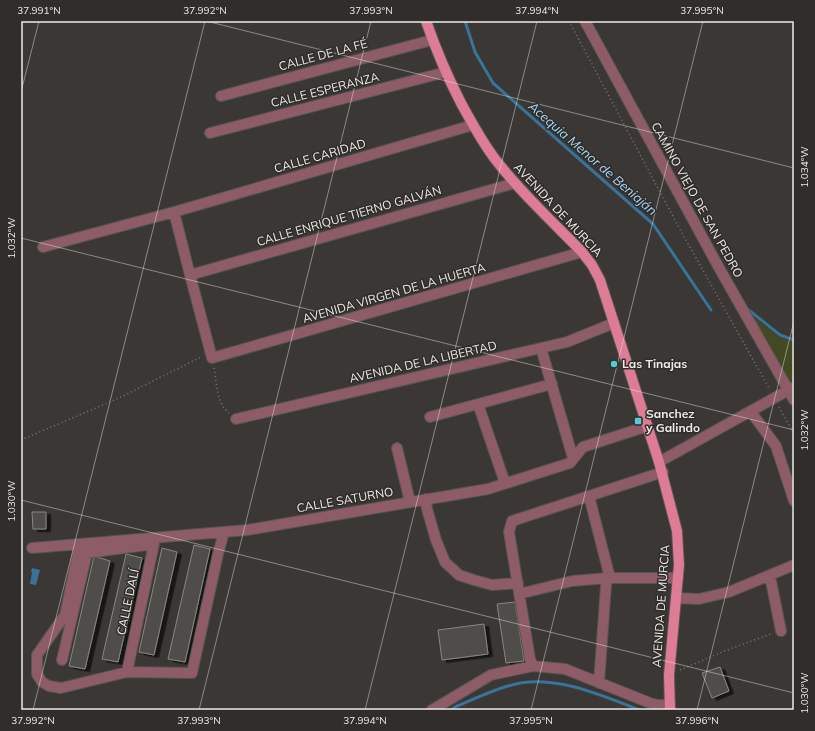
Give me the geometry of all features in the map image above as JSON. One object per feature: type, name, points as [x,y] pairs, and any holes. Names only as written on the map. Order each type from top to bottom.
[{"type":"main road","name":"AVENIDA DE MURCIA","points":[[426,21],[432,40],[446,72],[473,125],[494,158],[514,183],[582,252],[596,272],[660,462],[677,531],[680,556],[669,675],[670,708]]},
{"type":"street","name":"CAMINO VIEJO DE SAN PEDRO","points":[[585,21],[718,266],[791,389],[794,400]]},
{"type":"street","name":"CALLE DE LA FÉ","points":[[221,96],[432,40]]},
{"type":"street","name":"CALLE ESPERANZA","points":[[210,133],[446,72]]},
{"type":"street","name":"CALLE CARIDAD","points":[[43,247],[174,212],[473,125]]},
{"type":"street","name":"CALLE ENRIQUE TIERNO GALVÁN","points":[[190,275],[514,183]]},
{"type":"street","points":[[174,212],[212,355]]},
{"type":"street","name":"AVENIDA VIRGEN DE LA HUERTA","points":[[212,355],[582,252]]},
{"type":"street","name":"AVENIDA DE LA LIBERTAD","points":[[236,419],[566,342],[614,323]]},
{"type":"street","points":[[541,348],[573,458]]},
{"type":"street","points":[[430,418],[552,384]]},
{"type":"street","points":[[660,462],[791,389]]},
{"type":"street","points":[[478,404],[505,483]]},
{"type":"street","points":[[750,412],[776,446],[794,501]]},
{"type":"street","name":"CALLE SATURNO","points":[[32,548],[80,544],[155,541],[247,530],[488,489],[570,463],[583,447],[648,426]]},
{"type":"street","points":[[397,448],[410,502]]},
{"type":"street","points":[[534,666],[530,659],[509,532],[512,521],[663,472]]},
{"type":"street","points":[[589,496],[609,574],[606,585],[599,683]]},
{"type":"street","points":[[426,499],[427,509],[436,540],[445,562],[460,574],[474,580],[492,585],[518,583]]},
{"type":"street","points":[[80,544],[65,616],[36,655],[37,674],[42,682],[49,686],[61,688],[127,672],[192,673],[224,532]]},
{"type":"street","points":[[62,660],[88,553],[155,541]]},
{"type":"street","name":"CALLE DALÍ","points":[[127,672],[155,541]]},
{"type":"street","points":[[676,598],[699,599],[729,592],[794,565]]},
{"type":"street","points":[[770,576],[781,630]]},
{"type":"street","points":[[519,594],[572,581],[608,578],[678,578]]},
{"type":"street","points":[[432,710],[491,675],[534,666],[565,669],[654,704],[670,708]]},
{"type":"path","points":[[569,21],[677,224],[794,434]]},
{"type":"path","points":[[21,440],[119,398],[212,355],[217,392],[225,410],[236,419]]},
{"type":"path","points":[[669,675],[727,650],[781,630]]},
{"type":"green space","points":[[744,309],[779,337],[794,342],[794,380],[785,384]]},
{"type":"water","points":[[32,568],[40,570],[36,585],[30,584]]},
{"type":"building","points":[[32,512],[46,512],[46,529],[33,529]]},
{"type":"building","points":[[194,545],[210,549],[185,662],[168,659]]},
{"type":"building","points":[[162,548],[177,552],[154,655],[139,652]]},
{"type":"building","points":[[126,554],[142,558],[118,662],[102,659]]},
{"type":"building","points":[[94,556],[110,561],[85,669],[69,666]]},
{"type":"building","points":[[515,602],[524,661],[506,663],[497,604]]},
{"type":"building","points":[[484,624],[488,654],[442,660],[438,630]]},
{"type":"building","points":[[720,667],[729,691],[712,698],[702,673]]},
{"type":"waterway","name":"Acequia Menor de Beniaján","points":[[465,21],[475,52],[493,83],[653,224],[711,310]]},
{"type":"waterway","name":"Acequia Menor de Beniaján","points":[[745,307],[780,335],[794,340]]},
{"type":"waterway","points":[[451,710],[495,690],[524,682],[558,683],[575,687],[640,710]]},
{"type":"place","name":"Las Tinajas","points":[[614,364]]},
{"type":"place","name":"Sanchez y Galindo","points":[[638,421]]}]
